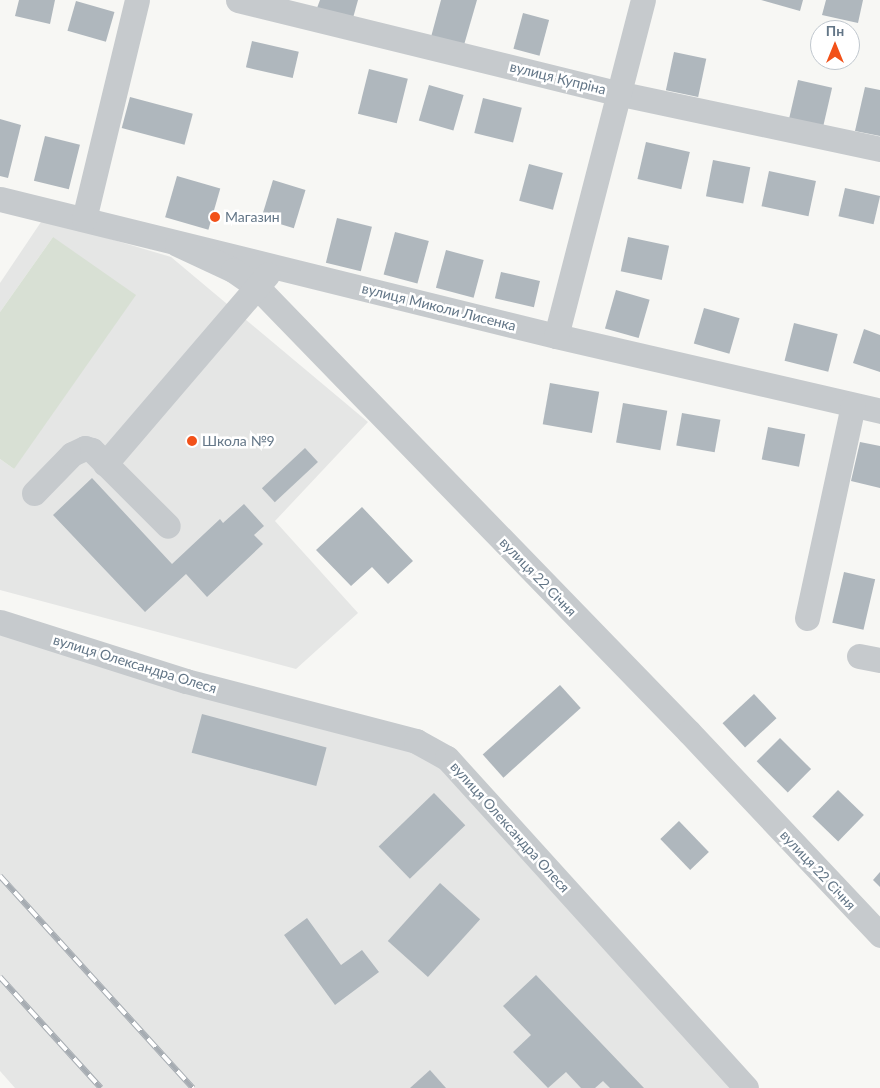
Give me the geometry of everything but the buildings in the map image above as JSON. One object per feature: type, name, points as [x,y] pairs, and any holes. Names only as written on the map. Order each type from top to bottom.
[{"type":"street","points":[[84,219],[137,0]]},
{"type":"street","name":"вулиця Купріна","points":[[238,0],[618,92],[880,149]]},
{"type":"street","points":[[556,336],[643,0]]},
{"type":"street","name":"вулиця Миколи Лисенка","points":[[0,199],[556,336],[880,412]]},
{"type":"street","name":"вулиця 22 Січня","points":[[177,244],[233,270],[256,287],[689,732],[880,935]]},
{"type":"street","points":[[105,464],[273,267]]},
{"type":"street","points":[[807,618],[853,406]]},
{"type":"street","points":[[34,493],[79,450],[85,448],[92,450],[168,526]]},
{"type":"street","name":"вулиця Олександра Олеся","points":[[0,622],[186,681],[416,741],[447,758],[746,1088]]},
{"type":"shaded area","name":"Школа №9","points":[[43,219],[171,257],[368,422],[275,521],[358,613],[296,669],[0,590],[0,459],[14,469],[53,237],[0,312],[0,283]]},
{"type":"shaded area","points":[[53,237],[136,295],[14,469],[0,459],[0,312]]},
{"type":"shaded area","points":[[0,622],[416,741],[746,1088],[15,1088],[0,1071]]},
{"type":"railway","points":[[0,876],[193,1088]]},
{"type":"railway","points":[[0,977],[101,1088]]},
{"type":"place","name":"Магазин","points":[[215,217]]},
{"type":"place","name":"Школа №9","points":[[192,441]]}]
